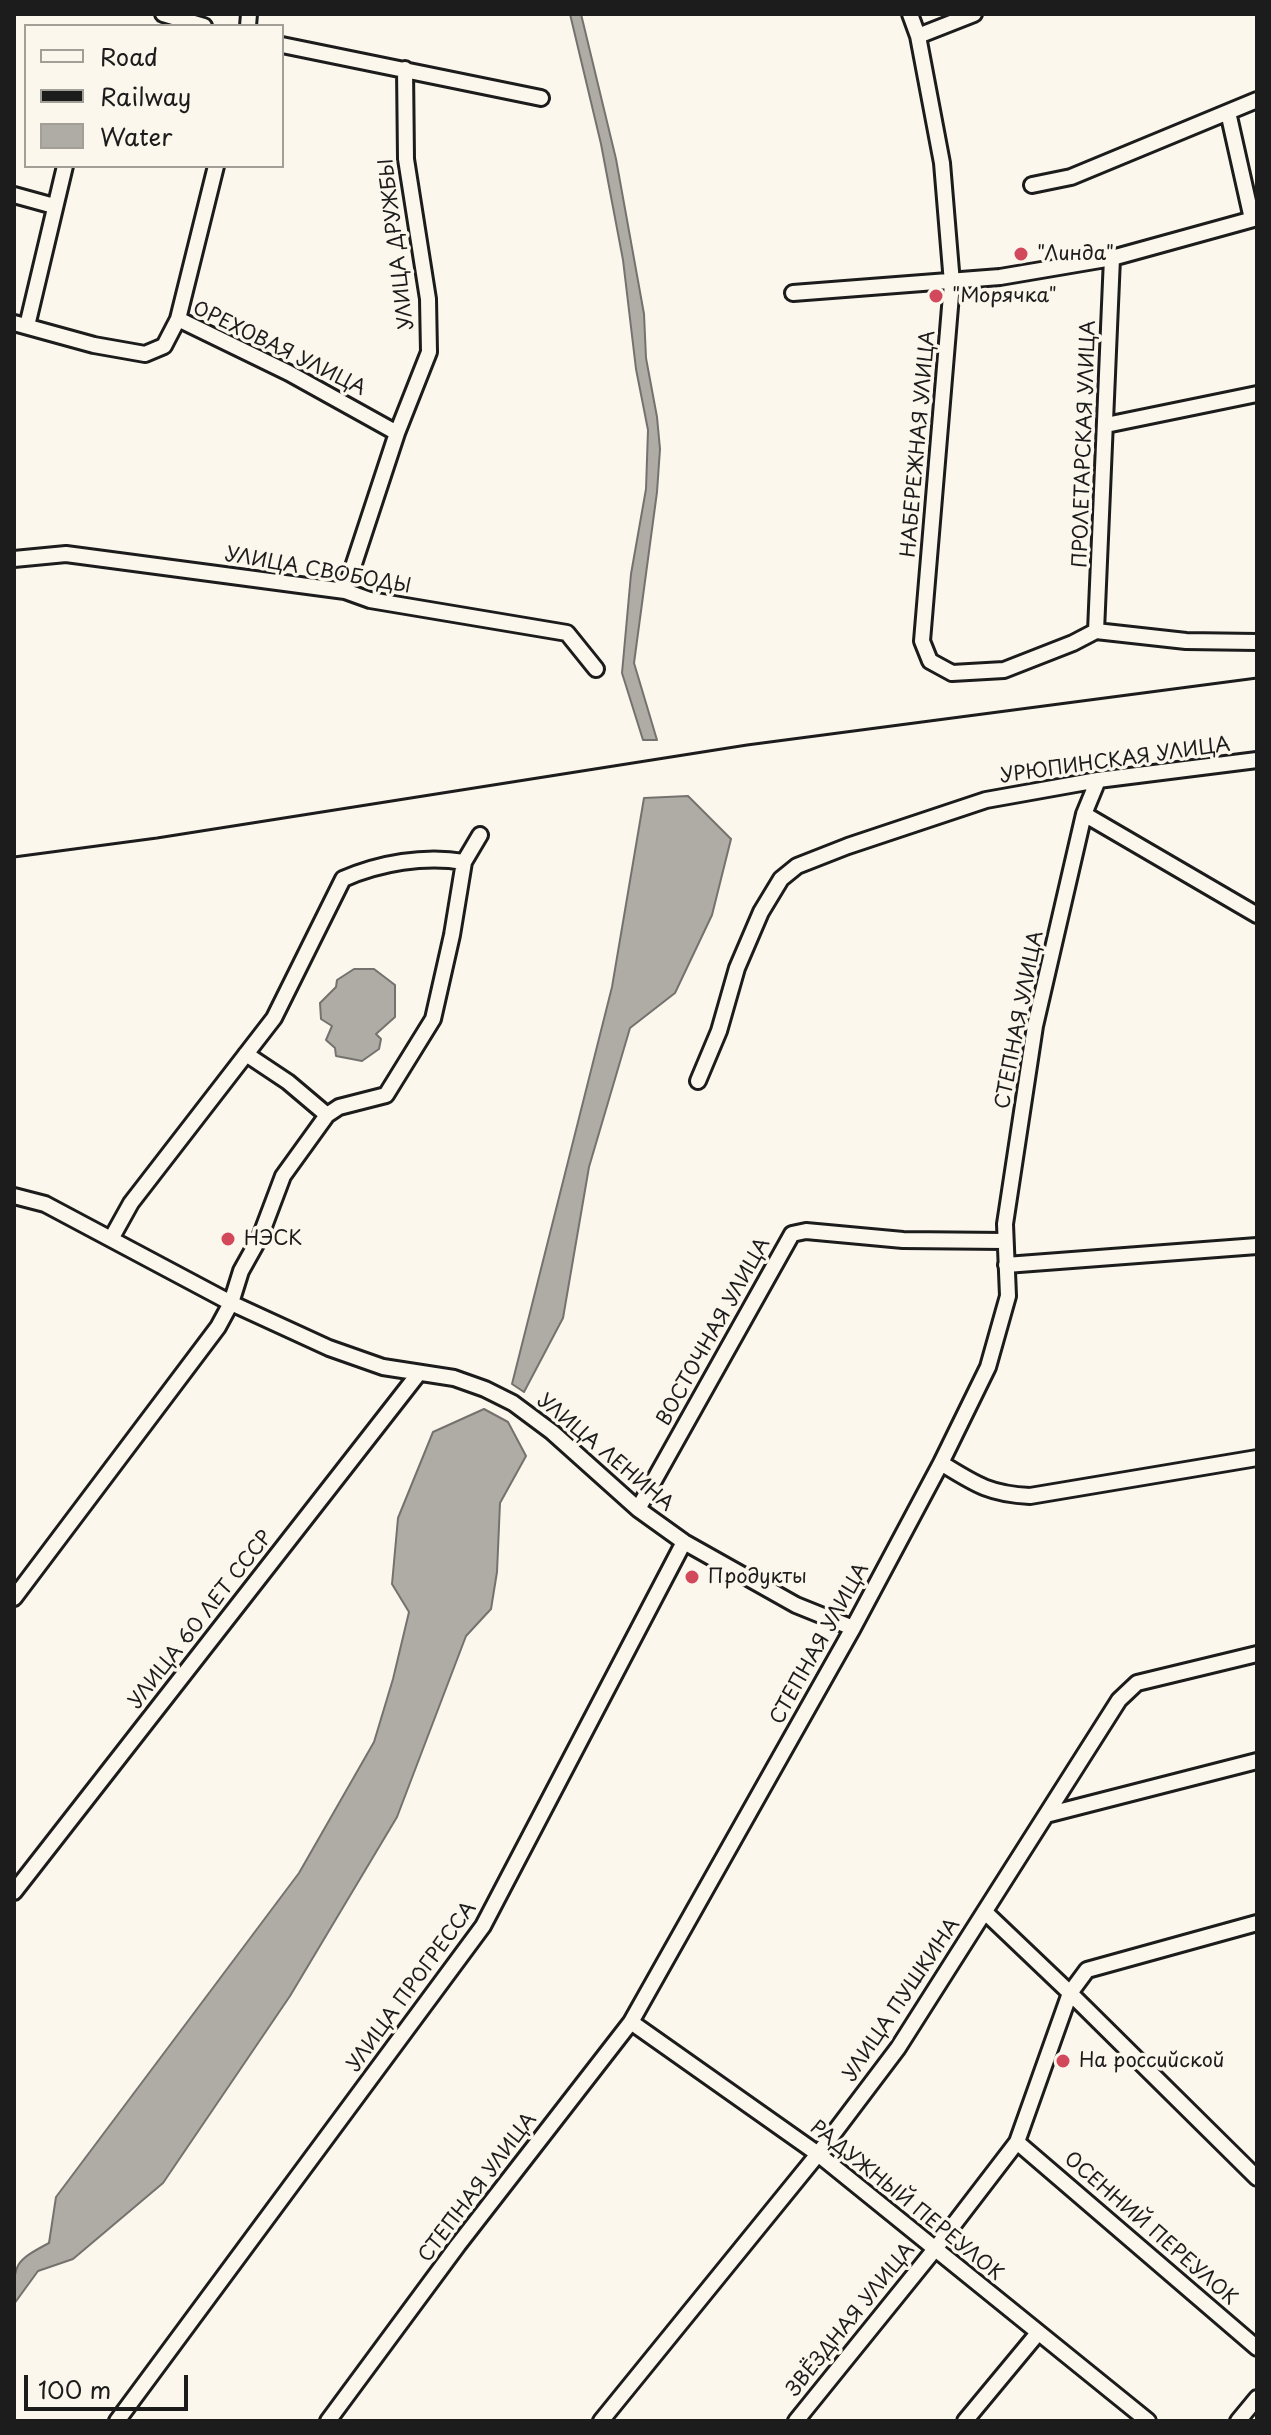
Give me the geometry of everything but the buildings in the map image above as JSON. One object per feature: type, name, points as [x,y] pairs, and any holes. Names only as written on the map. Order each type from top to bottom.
[{"type":"street","points":[[163,14],[197,24]]},
{"type":"street","name":"НАБЕРЕЖНАЯ УЛИЦА","points":[[910,14],[918,36],[942,163],[952,283],[922,641],[930,661],[952,673],[1004,670],[1096,631]]},
{"type":"street","points":[[918,36],[974,14]]},
{"type":"street","points":[[284,45],[541,98]]},
{"type":"street","name":"УЛИЦА ДРУЖБЫ","points":[[345,591],[397,433],[429,352],[428,299],[406,159],[405,69]]},
{"type":"street","points":[[1032,185],[1096,168],[1257,100]]},
{"type":"street","points":[[793,293],[952,283],[1112,258],[1254,218],[1228,112]]},
{"type":"street","points":[[20,325],[64,168]]},
{"type":"street","points":[[178,319],[216,168]]},
{"type":"street","points":[[14,195],[54,206]]},
{"type":"street","name":"ПРОЛЕТАРСКАЯ УЛИЦА","points":[[1096,631],[1112,258]]},
{"type":"street","name":"ОРЕХОВАЯ УЛИЦА","points":[[20,325],[94,345],[145,354],[164,346],[178,319],[303,381],[397,433]]},
{"type":"street","points":[[1106,425],[1257,394]]},
{"type":"street","name":"УЛИЦА СВОБОДЫ","points":[[14,559],[66,554],[345,591],[370,600],[567,633],[596,669]]},
{"type":"street","points":[[1096,631],[1186,641],[1257,642]]},
{"type":"street","name":"УРЮПИНСКАЯ УЛИЦА","points":[[698,1081],[719,1031],[737,968],[761,912],[781,879],[797,866],[986,800],[1098,780],[1257,760]]},
{"type":"street","name":"СТЕПНАЯ УЛИЦА","points":[[328,2421],[458,2245],[631,2022],[853,1628],[988,1367],[1008,1296],[1004,1241],[1035,1026],[1084,814],[1098,780]]},
{"type":"street","points":[[1084,814],[1257,915]]},
{"type":"street","points":[[14,1598],[218,1327],[231,1303],[241,1271],[260,1237],[283,1176],[327,1115],[339,1107],[386,1095],[433,1019],[464,862],[480,835]]},
{"type":"street","points":[[111,1239],[131,1203],[274,1018],[343,879],[404,861],[464,862]]},
{"type":"street","points":[[246,1054],[288,1082],[327,1115]]},
{"type":"street","name":"УЛИЦА ЛЕНИНА","points":[[14,1196],[45,1204],[231,1303],[329,1348],[383,1367],[454,1378],[513,1403],[552,1432],[638,1509],[684,1542],[796,1605],[853,1628]]},
{"type":"street","name":"ВОСТОЧНАЯ УЛИЦА","points":[[638,1509],[792,1234],[806,1231],[903,1240],[1004,1241]]},
{"type":"street","points":[[1006,1265],[1257,1246]]},
{"type":"street","name":"УЛИЦА 60 ЛЕТ СССР","points":[[14,1892],[419,1373]]},
{"type":"street","points":[[941,1463],[980,1487],[1003,1495],[1030,1496],[1257,1458]]},
{"type":"street","name":"УЛИЦА ПРОГРЕССА","points":[[117,2421],[483,1926],[684,1542]]},
{"type":"street","name":"УЛИЦА ПУШКИНА","points":[[601,2421],[818,2154],[898,2048],[1119,1700],[1137,1683],[1257,1654]]},
{"type":"street","points":[[1046,1815],[1257,1761]]},
{"type":"street","points":[[985,1912],[1257,2178]]},
{"type":"street","points":[[1070,1993],[1087,1970],[1257,1923]]},
{"type":"street","name":"ЗВЁЗДНАЯ УЛИЦА","points":[[796,2421],[1017,2142],[1070,1993]]},
{"type":"street","name":"РАДУЖНЫЙ ПЕРЕУЛОК","points":[[631,2022],[818,2154],[1148,2421]]},
{"type":"street","name":"ОСЕННИЙ ПЕРЕУЛОК","points":[[1017,2142],[1257,2348]]},
{"type":"street","points":[[965,2421],[1038,2333]]},
{"type":"street","points":[[1238,2421],[1257,2398]]},
{"type":"water","points":[[570,14],[581,14],[616,159],[644,314],[646,358],[657,417],[660,449],[657,492],[634,663],[657,740],[643,740],[622,673],[631,574],[646,489],[648,430],[636,369],[623,260],[601,144]]},
{"type":"water","points":[[688,796],[731,839],[712,915],[675,993],[630,1028],[589,1167],[563,1318],[524,1392],[512,1384],[612,987],[644,798]]},
{"type":"water","points":[[354,969],[374,969],[395,985],[395,1017],[376,1034],[381,1039],[379,1049],[362,1061],[336,1056],[335,1048],[326,1040],[332,1026],[321,1019],[320,1003],[336,987],[337,980]]},
{"type":"water","points":[[484,1409],[508,1422],[526,1456],[500,1503],[497,1572],[491,1609],[466,1636],[397,1817],[290,1996],[163,2183],[73,2259],[38,2271],[14,2304],[14,2280],[18,2266],[28,2255],[49,2243],[56,2197],[299,1873],[374,1742],[409,1612],[392,1584],[398,1518],[433,1432]]},
{"type":"railway","points":[[14,857],[157,838],[747,745],[1257,678]]},
{"type":"place","name":"\"Линда\"","points":[[1021,254]]},
{"type":"place","name":"\"Морячка\"","points":[[936,296]]},
{"type":"place","name":"НЭСК","points":[[228,1239]]},
{"type":"place","name":"Продукты","points":[[692,1577]]},
{"type":"place","name":"На российской","points":[[1063,2061]]}]
